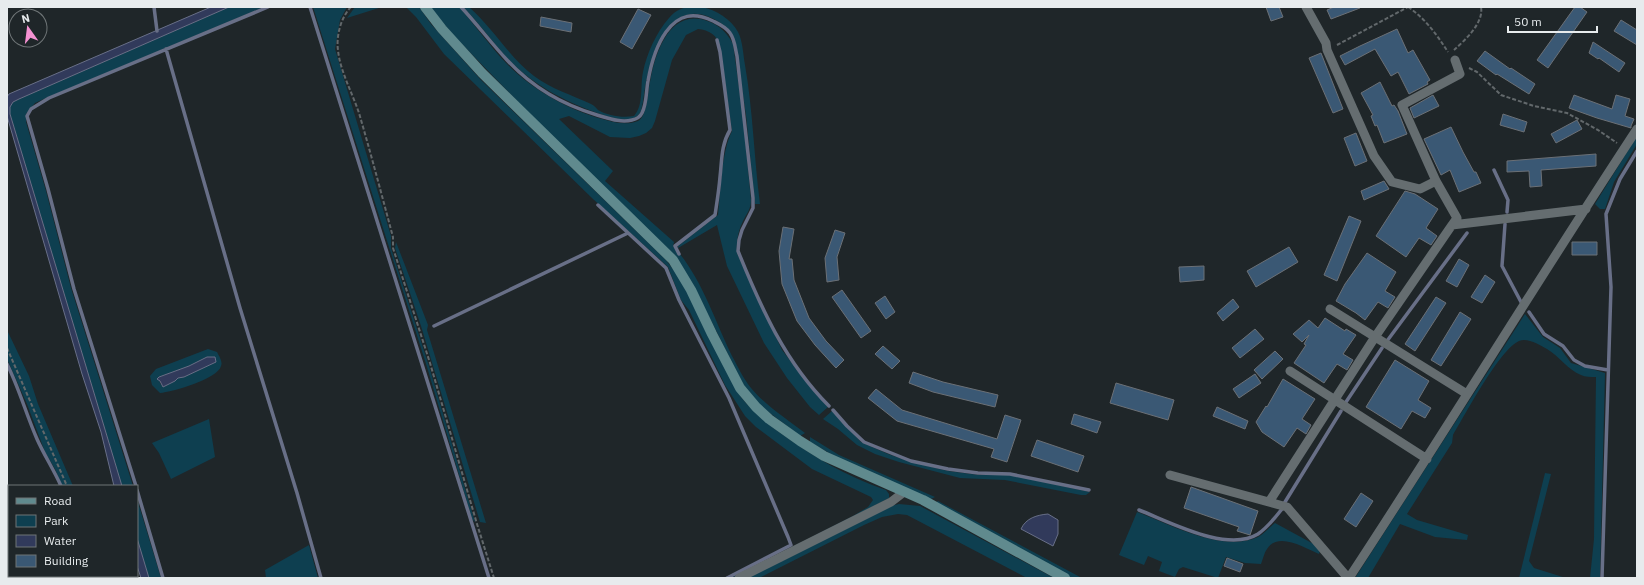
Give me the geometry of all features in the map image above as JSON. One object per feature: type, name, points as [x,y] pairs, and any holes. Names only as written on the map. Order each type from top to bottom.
[{"type":"street","points":[[425,7],[442,30],[482,73],[673,260],[692,290],[712,334],[740,388],[756,407],[800,441],[824,456],[923,500],[1065,578]]},
{"type":"street","points":[[1306,7],[1326,43],[1327,50],[1374,156],[1392,182],[1420,189],[1436,181]]},
{"type":"street","points":[[1269,502],[1375,337],[1458,218],[1436,181],[1402,104],[1460,74],[1455,60]]},
{"type":"street","points":[[1170,475],[1287,506],[1349,578],[1427,459],[1506,331],[1637,129]]},
{"type":"street","points":[[1452,225],[1586,209]]},
{"type":"street","points":[[1330,309],[1467,394]]},
{"type":"street","points":[[1290,371],[1427,459]]},
{"type":"street","points":[[740,578],[891,502],[904,492]]},
{"type":"path","points":[[351,7],[342,20],[340,29],[338,44],[340,59],[367,142],[393,237],[392,248],[430,363],[476,524],[494,578]]},
{"type":"path","points":[[1327,50],[1408,7],[1417,13],[1436,34],[1450,54],[1466,38],[1478,22],[1482,12],[1481,7]]},
{"type":"path","points":[[1455,60],[1477,72],[1501,96],[1534,106],[1566,113],[1598,130],[1624,148]]},
{"type":"path","points":[[7,348],[68,485]]},
{"type":"green space","points":[[697,6],[707,8],[723,16],[735,27],[742,44],[750,100],[760,204],[755,204],[746,115],[735,42],[731,33],[721,23],[707,16],[694,14],[683,16],[673,22],[665,31],[654,54],[646,82],[641,111],[635,118],[625,120],[606,116],[579,106],[542,87],[509,60],[463,7],[469,7],[478,15],[517,60],[541,81],[591,104],[602,112],[625,117],[634,116],[637,112],[640,101],[642,77],[647,58],[656,37],[672,15],[684,8]]},
{"type":"green space","points":[[229,7],[264,7],[46,98],[35,103],[26,114],[26,122],[46,191],[71,288],[133,485],[122,485],[10,114],[9,107],[13,102]]},
{"type":"green space","points":[[313,7],[347,7],[340,20],[335,49],[391,236],[391,248],[429,366],[475,522],[472,519],[427,367]]},
{"type":"green space","points":[[355,7],[382,7],[347,18]]},
{"type":"green space","points":[[406,7],[419,7],[431,24],[481,80],[666,260],[682,281],[741,397],[758,416],[779,432],[830,465],[857,479],[886,490],[889,494],[889,498],[736,578],[731,578],[853,516],[868,507],[873,500],[871,497],[812,469],[756,427],[745,416],[725,385],[689,310],[681,300],[668,267],[593,199],[444,54],[416,17]]},
{"type":"green space","points":[[429,7],[459,7],[506,63],[526,81],[550,97],[576,110],[602,119],[620,123],[629,123],[641,119],[647,103],[652,70],[656,58],[667,34],[675,26],[685,20],[696,18],[714,24],[729,37],[733,44],[743,116],[751,200],[750,208],[741,225],[737,241],[737,253],[782,350],[815,393],[828,407],[819,415],[810,407],[787,378],[764,343],[727,266],[717,225],[678,248],[678,246],[718,215],[722,172],[728,140],[732,131],[720,46],[715,36],[709,32],[698,29],[686,35],[672,60],[655,121],[652,128],[646,133],[630,138],[610,137],[569,116],[559,119],[613,171],[605,181],[674,242],[673,246],[692,271],[732,356],[751,388],[770,406],[805,433],[800,436],[762,407],[744,386],[696,291],[680,263],[530,114],[456,38]]},
{"type":"green space","points":[[1637,136],[1637,144],[1614,182],[1605,209],[1600,209],[1595,204]]},
{"type":"green space","points":[[396,242],[428,325],[427,330],[486,523],[480,522],[421,326],[395,248]]},
{"type":"green space","points":[[1525,314],[1543,337],[1560,348],[1571,363],[1605,373],[1600,578],[1590,578],[1594,539],[1596,377],[1584,376],[1576,373],[1547,349],[1533,342],[1522,340],[1511,347],[1502,356],[1493,369],[1453,435],[1452,443],[1407,514],[1417,520],[1468,535],[1467,540],[1435,537],[1400,524],[1368,578],[1355,578]]},
{"type":"green space","points":[[7,330],[29,376],[38,404],[73,485],[62,485],[55,469],[45,452],[27,404],[7,359]]},
{"type":"green space","points":[[208,349],[217,352],[222,363],[218,371],[204,380],[160,393],[152,385],[150,376],[156,369]],"holes":[[[207,357],[216,362],[184,377],[178,378],[163,387],[160,383],[159,377],[189,366]]]},
{"type":"green space","points":[[832,411],[861,442],[911,462],[948,471],[979,475],[1010,475],[1090,492],[1086,495],[1081,495],[1005,480],[960,478],[899,462],[875,454],[857,445],[823,419]]},
{"type":"green space","points":[[209,419],[215,457],[171,479],[159,453],[152,443]]},
{"type":"green space","points":[[810,437],[839,455],[935,497],[929,500],[850,465],[810,442]]},
{"type":"green space","points":[[1545,473],[1551,474],[1529,561],[1534,568],[1566,578],[1519,578]]},
{"type":"green space","points":[[938,501],[1080,578],[1069,578],[935,503]]},
{"type":"green space","points":[[138,502],[161,578],[149,578],[138,541]]},
{"type":"green space","points":[[899,504],[920,506],[1054,578],[1027,578],[907,515],[898,514],[882,517],[864,525],[759,578],[745,578],[891,506]]},
{"type":"green space","points":[[1137,512],[1181,530],[1213,540],[1229,542],[1244,541],[1258,537],[1275,523],[1321,548],[1319,554],[1292,542],[1278,541],[1267,549],[1261,564],[1245,563],[1226,557],[1218,578],[1183,567],[1179,569],[1175,577],[1159,571],[1162,562],[1148,556],[1144,565],[1119,555]]},
{"type":"green space","points":[[309,545],[318,578],[266,578],[265,570]]},
{"type":"water","points":[[211,7],[229,7],[19,99],[13,102],[10,107],[10,114],[122,485],[114,485],[101,432],[82,374],[7,116],[7,97],[9,94]]},
{"type":"water","points":[[207,357],[215,357],[216,362],[184,377],[178,378],[163,387],[157,379],[159,377],[189,366]]},
{"type":"water","points":[[1048,514],[1058,520],[1058,534],[1053,546],[1021,529],[1026,522],[1032,518]]},
{"type":"water","points":[[138,541],[149,578],[141,578],[138,569]]},
{"type":"building","points":[[1266,7],[1279,7],[1283,17],[1271,21]]},
{"type":"building","points":[[1334,7],[1360,8],[1331,19],[1327,10]]},
{"type":"building","points":[[1575,7],[1580,7],[1587,12],[1548,68],[1537,60]]},
{"type":"building","points":[[638,9],[651,15],[632,49],[620,42]]},
{"type":"building","points":[[541,17],[572,23],[571,32],[540,26]]},
{"type":"building","points":[[1621,20],[1637,30],[1637,45],[1614,31]]},
{"type":"building","points":[[1397,29],[1408,53],[1413,50],[1430,80],[1427,82],[1428,84],[1409,94],[1398,72],[1391,76],[1375,49],[1345,65],[1340,56]]},
{"type":"building","points":[[1593,42],[1625,63],[1619,72],[1589,53]]},
{"type":"building","points":[[1485,51],[1510,69],[1511,68],[1535,84],[1529,94],[1497,74],[1496,75],[1477,61]]},
{"type":"building","points":[[1321,53],[1343,109],[1333,113],[1309,58]]},
{"type":"building","points":[[1380,82],[1392,106],[1394,105],[1398,111],[1407,134],[1384,143],[1377,125],[1375,126],[1371,116],[1373,115],[1361,93]]},
{"type":"building","points":[[1433,95],[1439,106],[1414,118],[1410,108]]},
{"type":"building","points":[[1574,95],[1612,109],[1616,95],[1630,99],[1625,116],[1634,119],[1631,128],[1569,108]]},
{"type":"building","points":[[1503,114],[1527,122],[1524,132],[1500,125]]},
{"type":"building","points":[[1577,120],[1582,129],[1556,143],[1551,134]]},
{"type":"building","points":[[1451,127],[1463,152],[1481,183],[1459,192],[1450,170],[1441,175],[1424,139]]},
{"type":"building","points":[[1356,133],[1367,161],[1355,166],[1344,138]]},
{"type":"building","points":[[1596,154],[1596,166],[1541,170],[1542,186],[1530,187],[1529,171],[1507,172],[1507,161]]},
{"type":"building","points":[[1384,181],[1389,189],[1364,200],[1361,191]]},
{"type":"building","points":[[1405,191],[1415,194],[1438,209],[1426,228],[1437,236],[1431,245],[1419,238],[1406,257],[1376,236]]},
{"type":"building","points":[[1349,216],[1361,221],[1337,281],[1324,275]]},
{"type":"building","points":[[783,227],[794,229],[789,259],[792,259],[794,280],[809,318],[826,341],[844,360],[836,368],[815,345],[797,321],[782,284],[779,251]]},
{"type":"building","points":[[835,230],[845,233],[837,257],[839,280],[827,282],[825,258]]},
{"type":"building","points":[[1572,242],[1597,242],[1597,255],[1572,255]]},
{"type":"building","points":[[1289,247],[1298,262],[1256,287],[1247,271]]},
{"type":"building","points":[[1367,253],[1396,272],[1385,291],[1395,297],[1388,308],[1378,302],[1365,320],[1336,301],[1345,284]]},
{"type":"building","points":[[1459,259],[1469,265],[1457,287],[1446,281]]},
{"type":"building","points":[[1204,266],[1204,280],[1180,282],[1179,267]]},
{"type":"building","points":[[1485,275],[1495,282],[1482,303],[1471,297]]},
{"type":"building","points":[[842,290],[871,331],[861,338],[832,297]]},
{"type":"building","points":[[885,296],[895,312],[886,319],[875,303]]},
{"type":"building","points":[[1436,297],[1446,303],[1415,351],[1405,344]]},
{"type":"building","points":[[1233,299],[1239,307],[1223,321],[1217,313]]},
{"type":"building","points":[[1460,312],[1471,319],[1441,366],[1431,360]]},
{"type":"building","points":[[1325,318],[1345,331],[1346,329],[1356,335],[1343,354],[1353,360],[1347,370],[1337,364],[1324,383],[1294,363],[1306,345],[1304,344],[1309,335],[1302,342],[1293,334],[1309,320],[1318,328]]},
{"type":"building","points":[[1255,329],[1264,339],[1240,358],[1232,348]]},
{"type":"building","points":[[883,346],[900,361],[892,369],[875,354]]},
{"type":"building","points":[[1275,351],[1283,359],[1262,379],[1254,370]]},
{"type":"building","points":[[1395,360],[1429,381],[1418,400],[1431,408],[1425,418],[1412,411],[1401,429],[1366,407]]},
{"type":"building","points":[[913,372],[943,382],[998,395],[995,407],[933,392],[909,383]]},
{"type":"building","points":[[1255,374],[1261,383],[1239,398],[1233,389]]},
{"type":"building","points":[[1283,379],[1315,399],[1302,419],[1311,425],[1306,434],[1297,428],[1284,447],[1262,432],[1256,422],[1266,406],[1267,407]]},
{"type":"building","points":[[1116,383],[1174,400],[1168,420],[1110,403]]},
{"type":"building","points":[[876,389],[902,410],[997,439],[1005,415],[1021,420],[1007,462],[991,457],[994,449],[897,421],[868,398]]},
{"type":"building","points":[[1217,407],[1248,421],[1245,429],[1213,416]]},
{"type":"building","points":[[1074,414],[1101,422],[1097,433],[1071,424]]},
{"type":"building","points":[[1037,440],[1084,456],[1078,472],[1031,456]]},
{"type":"building","points":[[1191,487],[1258,511],[1250,535],[1237,531],[1239,527],[1184,508]]},
{"type":"building","points":[[1361,493],[1373,501],[1356,527],[1344,519]]},
{"type":"building","points":[[1227,558],[1243,564],[1240,572],[1224,566]]},
{"type":"waterway","points":[[154,7],[157,31]]},
{"type":"waterway","points":[[136,485],[74,289],[27,116],[31,109],[49,98],[268,7]]},
{"type":"waterway","points":[[310,7],[489,578]]},
{"type":"waterway","points":[[461,7],[507,60],[526,78],[548,94],[584,111],[619,121],[634,120],[638,118],[644,109],[647,85],[654,55],[662,37],[676,21],[687,16],[699,16],[718,23],[728,31],[733,38],[737,56],[753,198],[753,208],[742,230],[738,251],[765,313],[787,353],[813,389],[829,406]]},
{"type":"waterway","points":[[679,254],[675,246],[715,215],[722,153],[730,130],[720,52],[717,40]]},
{"type":"waterway","points":[[166,49],[240,308],[297,493],[321,578]]},
{"type":"waterway","points":[[1602,578],[1611,287],[1606,214],[1620,179],[1637,151]]},
{"type":"waterway","points":[[1494,170],[1508,200],[1507,212]]},
{"type":"waterway","points":[[598,205],[666,268],[679,300],[729,398],[791,545],[727,578]]},
{"type":"waterway","points":[[1505,224],[1502,266],[1521,302]]},
{"type":"waterway","points":[[434,326],[628,233]]},
{"type":"waterway","points":[[1387,341],[1467,233]]},
{"type":"waterway","points":[[1529,312],[1544,334],[1563,346],[1574,360],[1585,366],[1608,370]]},
{"type":"waterway","points":[[1346,402],[1382,348]]},
{"type":"waterway","points":[[7,364],[37,439],[60,485]]},
{"type":"waterway","points":[[833,410],[864,442],[911,461],[948,469],[978,473],[1010,474],[1089,490]]},
{"type":"waterway","points":[[1285,502],[1341,411]]},
{"type":"waterway","points":[[138,493],[163,578]]},
{"type":"waterway","points":[[1139,510],[1198,534],[1231,540],[1245,539],[1258,534],[1282,509]]}]
